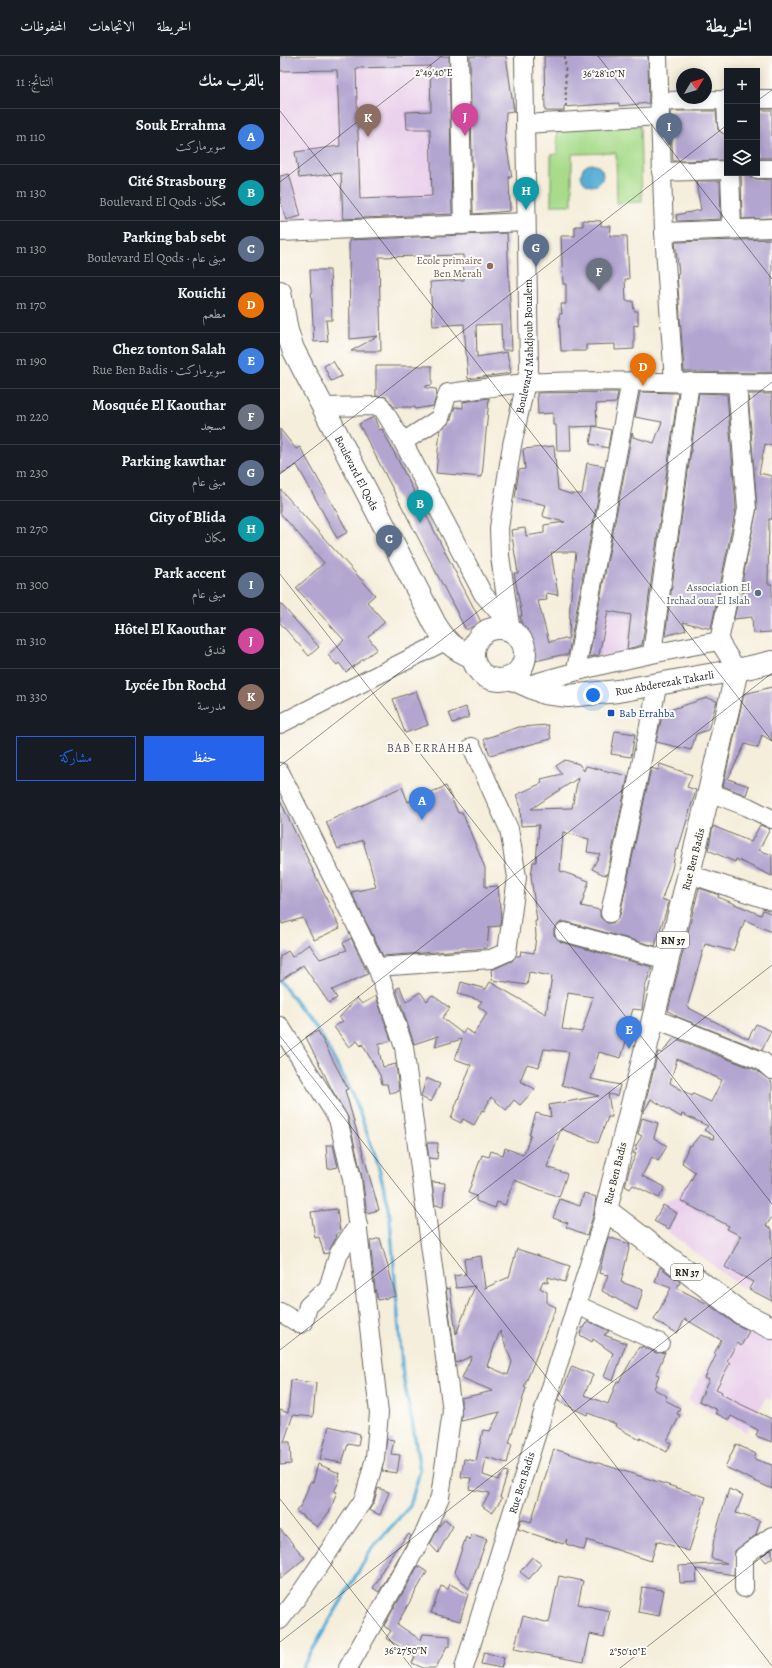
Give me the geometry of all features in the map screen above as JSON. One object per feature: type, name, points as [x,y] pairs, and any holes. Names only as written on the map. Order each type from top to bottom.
[{"type":"main road","name":"Boulevard El Qods","points":[[280,292],[287,331],[293,348],[322,408],[445,641],[459,652],[473,657]]},
{"type":"main road","points":[[511,628],[523,642],[526,656],[518,682],[494,680],[486,677],[479,672],[473,657],[474,645],[481,635],[491,629],[511,628]]},
{"type":"main road","name":"Rue Abderezak Takarli","points":[[737,670],[772,658]]},
{"type":"main road","name":"Rue Abderezak Takarli","points":[[518,682],[544,693],[568,696],[618,691],[737,670],[772,662]]},
{"type":"main road","name":"Rue Ben Badis","points":[[606,1210],[709,792],[737,670]]},
{"type":"main road","name":"RN 37","points":[[606,1210],[741,1313],[772,1328]]},
{"type":"street","points":[[459,56],[463,225]]},
{"type":"street","name":"Boulevard Mahdjoub Boualem","points":[[511,628],[500,556],[499,528],[512,445],[529,369],[524,56]]},
{"type":"street","points":[[652,653],[682,382],[664,232],[658,56]]},
{"type":"street","points":[[760,99],[772,99]]},
{"type":"street","points":[[526,124],[566,121],[724,100]]},
{"type":"street","points":[[760,169],[772,169]]},
{"type":"street","points":[[661,172],[724,170]]},
{"type":"street","points":[[730,176],[732,229]]},
{"type":"street","points":[[280,232],[526,222]]},
{"type":"street","points":[[664,232],[772,228]]},
{"type":"street","points":[[576,670],[631,381]]},
{"type":"street","points":[[403,442],[440,418],[448,393],[526,383],[631,381],[737,384],[772,383]]},
{"type":"street","points":[[737,384],[747,509],[719,641],[737,670]]},
{"type":"street","points":[[322,408],[381,406],[403,442],[483,594],[511,628]]},
{"type":"street","points":[[280,724],[445,641]]},
{"type":"street","points":[[518,682],[652,653],[719,641]]},
{"type":"street","points":[[610,913],[658,683]]},
{"type":"street","points":[[377,966],[491,959],[507,952],[517,877],[509,829],[472,747]]},
{"type":"street","points":[[280,772],[377,966],[404,1047],[452,1411],[440,1497],[425,1532],[348,1668]]},
{"type":"street","points":[[709,792],[748,807],[772,819]]},
{"type":"street","points":[[689,874],[772,901]]},
{"type":"street","points":[[564,932],[668,960]]},
{"type":"street","points":[[653,1018],[762,1061],[772,1070]]},
{"type":"street","points":[[280,1026],[338,1119],[352,1179],[379,1413],[375,1458],[364,1499],[302,1591],[280,1620]]},
{"type":"street","name":"Rue Ben Badis","points":[[464,1668],[606,1210]]},
{"type":"street","points":[[280,1312],[300,1324],[304,1322],[308,1306],[328,1288],[339,1254],[358,1225]]},
{"type":"street","points":[[577,1305],[660,1343]]},
{"type":"street","points":[[744,1588],[744,1556],[772,1536]]},
{"type":"path","points":[[565,56],[566,121]]},
{"type":"shaded area","points":[[280,56],[454,56],[459,219],[280,227]]},
{"type":"shaded area","points":[[641,589],[657,589],[648,649],[584,659],[594,608],[638,616]]},
{"type":"shaded area","points":[[688,1179],[772,1227],[772,1232],[745,1290],[654,1221],[664,1202],[678,1196]]},
{"type":"shaded area","points":[[734,1315],[772,1336],[772,1400],[766,1397],[747,1432],[688,1400]]},
{"type":"green space","points":[[640,125],[642,202],[617,203],[616,153],[572,154],[572,205],[551,205],[551,155],[557,154],[557,127]]},
{"type":"water","points":[[592,164],[600,167],[603,175],[600,183],[592,186],[584,183],[581,175],[584,167]]},
{"type":"building","points":[[280,56],[449,56],[452,214],[343,219],[341,173],[299,178],[295,152],[340,146],[337,70],[280,71]],"holes":[[[430,66],[431,111],[406,112],[407,129],[430,129],[432,196],[360,199],[356,68]]]},
{"type":"building","points":[[470,56],[506,56],[514,111],[506,112],[505,137],[512,177],[509,177],[510,211],[473,214]]},
{"type":"building","points":[[544,56],[648,56],[649,103],[619,106],[619,103],[564,107],[564,111],[545,111]]},
{"type":"building","points":[[760,110],[772,110],[772,158],[760,158]]},
{"type":"building","points":[[670,111],[716,111],[718,130],[724,133],[724,160],[673,161]]},
{"type":"building","points":[[289,174],[301,216],[286,220],[280,198],[280,176]]},
{"type":"building","points":[[741,176],[772,180],[772,218],[742,219]]},
{"type":"building","points":[[696,181],[720,181],[721,219],[677,221],[676,215],[701,210]]},
{"type":"building","points":[[583,220],[601,221],[601,226],[611,226],[610,236],[627,236],[629,279],[625,279],[626,301],[633,301],[634,311],[638,311],[638,326],[634,325],[634,349],[615,350],[615,344],[586,345],[586,351],[561,351],[559,314],[562,314],[561,304],[566,304],[566,284],[563,284],[561,236],[575,236],[575,226],[583,226]]},
{"type":"building","points":[[507,233],[512,350],[502,350],[501,324],[476,325],[477,357],[507,352],[511,373],[468,379],[464,324],[433,326],[430,282],[464,280],[463,255],[379,257],[381,351],[351,351],[378,336],[350,339],[349,240]]},
{"type":"building","points":[[772,239],[772,373],[684,372],[677,274],[679,273],[675,242]]},
{"type":"building","points":[[310,270],[330,270],[332,320],[326,320],[328,341],[314,342]]},
{"type":"building","points":[[333,361],[342,376],[331,381],[324,366]]},
{"type":"building","points":[[376,366],[432,366],[432,385],[426,386],[426,388],[436,389],[437,394],[433,406],[415,409],[415,407],[394,407],[386,397],[376,396]]},
{"type":"building","points":[[618,392],[616,403],[596,404],[597,426],[570,427],[571,451],[557,451],[556,425],[553,425],[553,413],[538,414],[537,393]]},
{"type":"building","points":[[640,392],[678,393],[642,645],[627,649],[631,615],[608,611],[599,655],[589,657],[632,433],[633,437],[654,443],[662,422],[635,417]]},
{"type":"building","points":[[699,393],[727,394],[736,508],[711,629],[683,622],[686,630],[665,636]]},
{"type":"building","points":[[748,394],[772,394],[772,446],[765,444],[759,473],[772,476],[772,519],[769,519],[768,584],[772,584],[772,632],[753,633],[752,617],[734,619],[738,600],[743,599],[743,577],[757,508]]},
{"type":"building","points":[[489,398],[482,477],[436,473],[440,430],[450,422],[455,407],[463,408],[463,402]]},
{"type":"building","points":[[374,417],[379,430],[382,429],[481,622],[466,630],[359,424]]},
{"type":"building","points":[[593,426],[611,430],[608,448],[590,444]]},
{"type":"building","points":[[280,429],[296,449],[300,447],[348,532],[337,538],[297,465],[280,474]]},
{"type":"building","points":[[554,446],[558,490],[570,494],[582,494],[587,463],[604,466],[568,655],[561,655],[531,662],[520,616],[522,616],[514,573],[518,573],[511,530],[525,528],[526,536],[544,533],[544,525],[565,522],[544,517],[543,515],[546,505],[515,498],[519,470],[525,469],[523,449]],"holes":[[[551,552],[576,552],[570,606],[569,637],[567,639],[565,638],[549,642],[538,601],[547,600],[546,593],[558,595]]]},
{"type":"building","points":[[280,489],[375,595],[367,602],[385,622],[368,637],[377,649],[346,672],[339,663],[337,665],[328,655],[344,640],[296,588],[324,563],[280,513]]},
{"type":"building","points":[[280,603],[319,647],[309,656],[280,623]]},
{"type":"building","points":[[772,687],[772,741],[762,735],[758,748],[745,744],[728,779],[749,786],[746,795],[723,786],[744,694]]},
{"type":"building","points":[[416,691],[428,725],[405,733],[393,699]]},
{"type":"building","points":[[707,698],[717,701],[708,730],[696,734],[691,750],[656,742],[663,712]]},
{"type":"building","points":[[466,707],[469,717],[453,723],[449,713]]},
{"type":"building","points":[[548,725],[551,739],[490,755],[484,739],[519,727]]},
{"type":"building","points":[[615,731],[635,734],[631,757],[611,754]]},
{"type":"building","points":[[565,760],[579,764],[584,771],[586,766],[628,776],[607,875],[592,869],[600,854],[587,852],[589,839],[563,832],[560,871],[589,881],[581,906],[600,910],[600,917],[607,923],[614,923],[620,915],[651,768],[658,770],[660,764],[692,775],[687,787],[696,790],[678,850],[676,849],[672,869],[662,899],[669,902],[655,946],[567,922],[561,922],[554,929],[554,935],[561,942],[652,967],[645,987],[642,1010],[633,1009],[624,1038],[627,1038],[621,1058],[599,1052],[591,1079],[620,1085],[617,1096],[608,1094],[612,1117],[608,1117],[598,1143],[561,1129],[547,1167],[567,1174],[559,1197],[514,1180],[505,1205],[497,1202],[495,1208],[476,1201],[476,1196],[468,1193],[482,1155],[489,1157],[491,1151],[503,1155],[505,1148],[523,1155],[531,1135],[529,1135],[536,1113],[551,1117],[549,1105],[599,1096],[562,1085],[569,1052],[544,1049],[539,1067],[527,1064],[520,1081],[535,1089],[520,1105],[514,1100],[506,1110],[491,1097],[484,1111],[482,1110],[474,1125],[463,1119],[461,1123],[451,1118],[471,1065],[455,1059],[462,1039],[435,1047],[438,1036],[414,1044],[396,989],[400,987],[406,1002],[420,992],[427,1001],[432,995],[450,1008],[442,1018],[463,1034],[465,1029],[474,1034],[487,1013],[478,1006],[482,1001],[458,994],[461,982],[486,989],[490,982],[546,1014],[552,976],[529,972],[527,985],[492,980],[491,970],[512,961],[516,956],[520,956],[521,951],[534,953],[536,936],[535,921],[537,921],[531,876],[533,862],[536,862],[539,825],[521,826],[520,804],[516,795],[542,783],[541,779],[562,774],[556,766]],"holes":[[[578,778],[572,808],[531,809]],[[568,993],[593,997],[582,1032],[562,1029]]]},
{"type":"building","points":[[446,786],[458,813],[462,812],[485,868],[485,887],[498,886],[501,918],[500,926],[489,927],[487,948],[383,956],[351,892],[376,887],[363,840],[338,849],[326,822],[402,787],[408,802]]},
{"type":"building","points":[[280,800],[340,928],[314,940],[303,918],[282,924],[280,918]]},
{"type":"building","points":[[760,825],[770,829],[759,850],[772,855],[772,876],[736,859],[735,862],[708,850],[713,826],[751,842]]},
{"type":"building","points":[[699,888],[719,895],[718,897],[761,915],[763,910],[772,914],[772,932],[745,920],[733,951],[705,944],[687,1007],[748,1039],[756,1024],[771,1031],[762,1050],[678,1017],[668,1011]]},
{"type":"building","points":[[351,938],[368,974],[332,990],[337,998],[329,1003],[303,965],[280,981],[280,956],[288,951],[292,957],[309,944],[320,959],[347,950],[343,943]]},
{"type":"building","points":[[376,996],[391,1040],[378,1045],[383,1067],[396,1064],[399,1091],[389,1093],[387,1084],[382,1084],[380,1075],[362,1044],[361,1046],[357,1041],[349,1047],[334,1027],[343,1021],[339,1018],[357,998],[362,1004]]},
{"type":"building","points":[[318,1031],[348,1089],[345,1090],[379,1210],[367,1213],[362,1177],[348,1117],[332,1090],[306,1037]]},
{"type":"building","points":[[674,1038],[756,1070],[772,1082],[772,1217],[766,1226],[772,1229],[772,1301],[749,1289],[753,1282],[725,1267],[741,1236],[727,1229],[729,1226],[681,1201],[695,1172],[682,1163],[689,1145],[691,1146],[700,1135],[713,1139],[714,1136],[704,1130],[708,1126],[682,1114],[681,1117],[651,1099],[643,1113],[658,1052],[662,1053]],"holes":[[[677,1059],[722,1080],[711,1102],[693,1094],[692,1096],[670,1083]]]},
{"type":"building","points":[[426,1078],[440,1084],[431,1102],[421,1097]]},
{"type":"building","points":[[642,1118],[658,1123],[654,1138],[667,1146],[658,1161],[652,1157],[642,1176],[665,1187],[659,1198],[633,1185],[630,1189],[625,1186],[630,1167],[636,1154],[633,1153],[637,1148],[635,1147],[642,1136],[638,1134]]},
{"type":"building","points":[[427,1143],[438,1143],[437,1159],[429,1158]]},
{"type":"building","points":[[326,1145],[333,1145],[338,1167],[328,1169]]},
{"type":"building","points":[[432,1182],[445,1183],[443,1206],[435,1205]]},
{"type":"building","points":[[584,1193],[596,1197],[594,1213],[587,1235],[566,1227],[568,1223],[553,1218],[560,1199],[580,1206]]},
{"type":"building","points":[[663,1205],[677,1213],[669,1229],[654,1221]]},
{"type":"building","points":[[337,1209],[340,1232],[335,1235],[336,1238],[328,1253],[324,1254],[319,1237],[315,1238],[311,1212]]},
{"type":"building","points":[[608,1237],[630,1244],[621,1282],[643,1290],[637,1310],[602,1291],[608,1275],[599,1273]]},
{"type":"building","points":[[380,1238],[396,1296],[378,1300],[375,1289],[370,1241]]},
{"type":"building","points":[[517,1249],[570,1266],[565,1282],[548,1277],[548,1283],[543,1281],[540,1288],[547,1292],[547,1303],[556,1307],[524,1387],[526,1388],[509,1443],[512,1444],[507,1463],[486,1457],[483,1475],[498,1480],[505,1471],[508,1472],[500,1497],[502,1498],[492,1513],[482,1506],[490,1493],[469,1489],[471,1478],[461,1477],[464,1459],[476,1461],[483,1430],[490,1431],[500,1412],[461,1421],[461,1398],[493,1391],[462,1378],[472,1356],[456,1363],[446,1289],[450,1288],[456,1334],[475,1286],[456,1288],[454,1276],[466,1274],[464,1259],[481,1256],[485,1288],[509,1277]],"holes":[[[500,1331],[512,1362],[508,1375],[487,1366]]]},
{"type":"building","points":[[660,1267],[680,1282],[677,1288],[708,1304],[734,1323],[749,1331],[741,1346],[737,1343],[727,1361],[730,1363],[716,1389],[722,1392],[721,1394],[772,1419],[772,1442],[756,1436],[758,1430],[731,1416],[729,1420],[715,1413],[717,1410],[699,1401],[709,1380],[705,1378],[716,1355],[714,1354],[721,1340],[685,1319],[677,1333],[654,1320],[671,1288],[655,1282]]},
{"type":"building","points":[[588,1321],[609,1331],[604,1335],[626,1343],[613,1381],[604,1377],[613,1353],[593,1339],[592,1342],[580,1335],[582,1328],[584,1328]]},
{"type":"building","points":[[642,1346],[656,1353],[665,1352],[656,1374],[659,1375],[654,1389],[667,1396],[665,1400],[680,1408],[677,1414],[680,1415],[667,1441],[671,1443],[667,1452],[640,1438],[640,1440],[615,1426],[616,1424],[588,1413],[587,1415],[558,1401],[572,1366],[593,1375],[584,1395],[608,1404],[617,1381],[619,1382],[639,1347],[641,1348]]},
{"type":"building","points":[[291,1380],[316,1383],[313,1417],[293,1415],[284,1442],[290,1442],[291,1464],[280,1465],[280,1410],[288,1413]]},
{"type":"building","points":[[329,1426],[360,1434],[358,1446],[348,1444],[342,1463],[320,1459]]},
{"type":"building","points":[[387,1439],[394,1440],[391,1454],[400,1455],[397,1473],[382,1471]]},
{"type":"building","points":[[736,1444],[756,1454],[754,1459],[772,1465],[772,1489],[725,1467]]},
{"type":"building","points":[[554,1449],[706,1497],[689,1551],[657,1541],[651,1561],[587,1540],[584,1550],[566,1544],[567,1539],[563,1544],[518,1529],[521,1519],[531,1522]]},
{"type":"building","points":[[318,1464],[339,1473],[338,1478],[340,1479],[334,1492],[337,1492],[330,1511],[317,1527],[296,1511],[302,1504],[310,1482],[313,1482]]},
{"type":"building","points":[[378,1488],[389,1492],[380,1515],[369,1510],[374,1502]]},
{"type":"building","points":[[729,1489],[743,1495],[736,1513],[760,1521],[756,1535],[735,1551],[734,1575],[696,1569],[697,1582],[680,1583],[679,1566],[727,1563],[711,1558],[714,1539]]},
{"type":"building","points":[[445,1519],[453,1526],[438,1553],[430,1544],[439,1526]]},
{"type":"building","points":[[280,1529],[305,1558],[280,1579]]},
{"type":"building","points":[[409,1534],[411,1536],[379,1592],[373,1588],[381,1575],[380,1574],[393,1553]]},
{"type":"building","points":[[472,1534],[487,1539],[469,1589],[454,1572],[466,1537],[470,1540]]},
{"type":"building","points":[[772,1549],[772,1558],[766,1562],[761,1556]]},
{"type":"building","points":[[532,1557],[541,1564],[529,1579],[520,1572]]},
{"type":"building","points":[[418,1566],[427,1572],[397,1624],[421,1640],[423,1634],[450,1636],[450,1647],[447,1646],[436,1668],[423,1668],[412,1663],[415,1657],[386,1638],[391,1631],[384,1626]]},
{"type":"building","points":[[559,1576],[583,1581],[578,1604],[610,1611],[604,1637],[590,1634],[584,1662],[514,1649],[523,1616],[549,1623]]},
{"type":"building","points":[[450,1584],[468,1594],[460,1621],[431,1613],[441,1586],[448,1589]]},
{"type":"building","points":[[642,1587],[664,1590],[659,1616],[638,1612]]},
{"type":"building","points":[[484,1652],[504,1658],[501,1668],[481,1664]]},
{"type":"waterway","points":[[280,981],[322,1037],[354,1097],[376,1158],[389,1207],[403,1377],[420,1471],[410,1506],[372,1548],[302,1668]]},
{"type":"place","name":"Hôtel El Kaouthar","points":[[465,136]]},
{"type":"place","name":"Lycée Ibn Rochd","points":[[368,137]]},
{"type":"place","name":"Park accent","points":[[669,146]]},
{"type":"place","name":"City of Blida","points":[[526,210]]},
{"type":"place","name":"Ecole primaire Ben Merah","points":[[490,266]]},
{"type":"place","name":"Parking kawthar","points":[[536,267]]},
{"type":"place","name":"Mosquée El Kaouthar","points":[[599,291]]},
{"type":"place","name":"Kouichi","points":[[643,386]]},
{"type":"place","name":"Cité Strasbourg","points":[[420,523]]},
{"type":"place","name":"Parking bab sebt","points":[[389,558]]},
{"type":"place","name":"Association El Irchad oua El Islah","points":[[758,593]]},
{"type":"place","name":"Bab Errahba","points":[[611,713]]},
{"type":"place","name":"Souk Errahma","points":[[422,820]]},
{"type":"place","name":"Chez tonton Salah","points":[[629,1049]]},
{"type":"district","name":"BAB ERRAHBA","points":[[430,748]]}]
